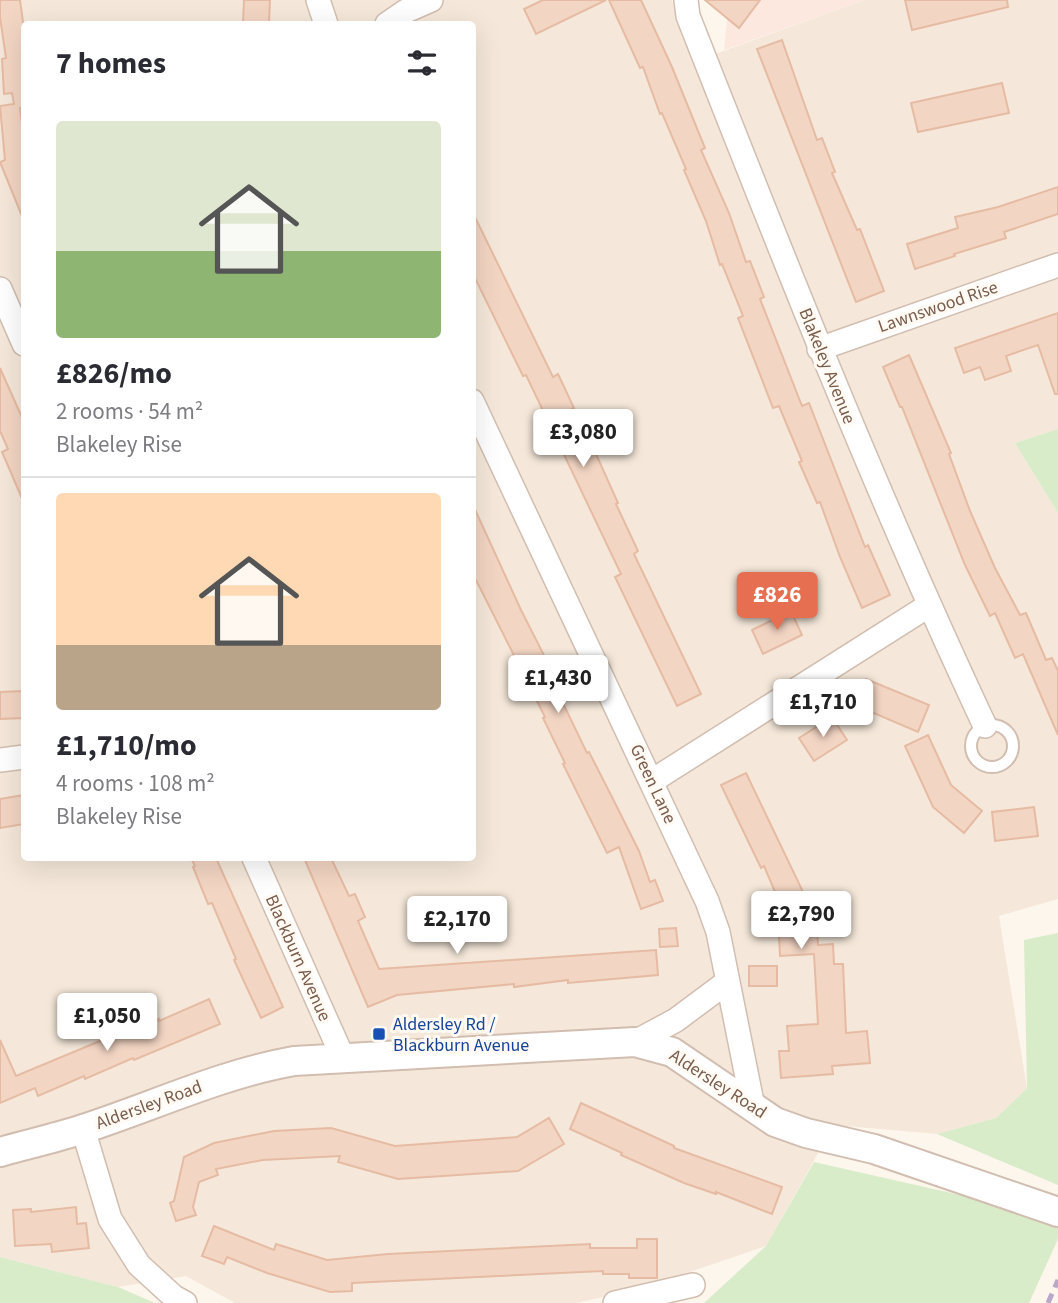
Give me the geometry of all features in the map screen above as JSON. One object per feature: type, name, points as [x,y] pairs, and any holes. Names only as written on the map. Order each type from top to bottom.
[{"type":"street","points":[[318,0],[325,21]]},
{"type":"street","points":[[391,21],[431,0]]},
{"type":"street","name":"Blakeley Avenue","points":[[690,8],[819,349],[928,606],[985,726]]},
{"type":"street","name":"Lawnswood Rise","points":[[819,349],[1058,265]]},
{"type":"street","points":[[0,289],[21,337]]},
{"type":"street","name":"Green Lane","points":[[476,409],[707,901],[718,932],[753,1107]]},
{"type":"street","points":[[652,780],[928,606]]},
{"type":"street","points":[[0,760],[21,757]]},
{"type":"street","name":"Blackburn Avenue","points":[[255,861],[343,1058]]},
{"type":"street","points":[[635,1042],[676,1020],[727,982]]},
{"type":"street","name":"Aldersley Road","points":[[0,1152],[83,1129],[261,1067],[294,1061],[635,1042],[672,1052],[775,1122],[806,1133],[874,1149],[1058,1212]]},
{"type":"street","points":[[83,1129],[110,1219],[139,1265],[174,1297],[185,1303]]},
{"type":"street","points":[[615,1303],[693,1284]]},
{"type":"lane","points":[[985,726],[999,726],[1010,734],[1012,756],[1002,766],[981,765],[972,754],[971,741],[985,726]]},
{"type":"shaded area","points":[[0,0],[672,0],[693,62],[864,0],[1058,0],[1058,429],[1015,443],[1058,513],[1058,899],[999,916],[1027,1088],[996,1118],[937,1134],[834,1125],[766,1246],[640,1289],[576,1303],[235,1303],[186,1276],[118,1287],[0,1257]]},
{"type":"shaded area","points":[[729,0],[864,0],[724,50]]},
{"type":"green space","points":[[1058,429],[1058,513],[1015,443]]},
{"type":"green space","points":[[1058,933],[1058,1185],[937,1134],[996,1118],[1027,1088],[1024,940]]},
{"type":"green space","points":[[814,1162],[1013,1207],[1058,1222],[1058,1239],[1029,1303],[704,1303],[766,1246]]},
{"type":"green space","points":[[0,1257],[118,1287],[155,1303],[0,1303]]},
{"type":"building","points":[[0,0],[20,0],[23,21],[21,214],[0,162],[5,160],[0,106],[14,104],[12,93],[4,94],[2,59],[6,58]]},
{"type":"building","points":[[244,0],[270,0],[269,21],[243,21]]},
{"type":"building","points":[[543,0],[606,0],[536,34],[524,9]]},
{"type":"building","points":[[609,0],[641,0],[672,67],[705,148],[701,150],[729,213],[746,262],[750,261],[764,297],[760,299],[802,406],[809,403],[865,547],[868,545],[890,595],[862,608],[820,502],[817,503],[799,462],[802,461],[779,406],[773,408],[738,318],[743,316],[722,264],[720,265],[706,221],[684,170],[686,169],[662,113],[660,114],[643,67],[640,68]]},
{"type":"building","points":[[705,0],[760,0],[739,28]]},
{"type":"building","points":[[905,0],[1007,0],[1008,7],[912,30]]},
{"type":"building","points":[[782,40],[817,140],[822,138],[835,172],[832,173],[857,230],[860,229],[884,291],[856,302],[757,49]]},
{"type":"building","points":[[1002,83],[1009,113],[918,132],[911,103]]},
{"type":"building","points":[[1058,187],[1058,214],[1004,232],[1006,238],[915,269],[907,244],[958,228],[955,217],[998,207]]},
{"type":"building","points":[[476,219],[553,377],[558,374],[574,408],[572,409],[596,454],[638,551],[634,554],[701,694],[677,706],[615,577],[621,574],[526,375],[523,376],[476,280]]},
{"type":"building","points":[[1058,313],[1058,394],[1055,394],[1038,345],[1006,356],[1011,371],[985,380],[980,367],[964,373],[955,348]]},
{"type":"building","points":[[909,355],[951,453],[949,454],[970,511],[995,568],[1020,615],[1026,613],[1046,660],[1052,658],[1058,671],[1058,735],[1023,654],[1015,658],[995,613],[990,616],[965,565],[902,407],[883,367]]},
{"type":"building","points":[[0,368],[21,415],[21,496],[2,452],[8,449],[0,431]]},
{"type":"building","points":[[476,512],[562,691],[558,693],[639,851],[650,882],[655,880],[663,901],[641,909],[619,847],[607,853],[563,764],[565,763],[543,718],[545,717],[476,580]]},
{"type":"building","points":[[791,611],[802,635],[763,654],[752,630]]},
{"type":"building","points":[[866,679],[929,705],[918,732],[855,705]]},
{"type":"building","points":[[21,691],[21,718],[0,719],[0,692]]},
{"type":"building","points":[[832,717],[847,740],[814,761],[799,738]]},
{"type":"building","points":[[928,735],[951,785],[982,811],[964,833],[933,807],[905,746]]},
{"type":"building","points":[[746,773],[816,919],[818,945],[833,944],[834,964],[843,964],[846,1033],[867,1031],[870,1063],[832,1066],[833,1074],[781,1078],[779,1051],[789,1051],[787,1026],[818,1024],[814,954],[780,956],[779,936],[793,934],[764,866],[761,868],[721,785]]},
{"type":"building","points":[[21,796],[21,824],[0,828],[0,799]]},
{"type":"building","points":[[1034,807],[1038,836],[995,841],[992,812]]},
{"type":"building","points":[[192,861],[217,861],[283,1007],[261,1018],[234,960],[236,959],[212,903],[208,904],[193,867]]},
{"type":"building","points":[[305,861],[332,861],[349,896],[355,894],[365,917],[358,921],[379,969],[656,950],[658,975],[397,995],[368,1007]]},
{"type":"building","points":[[676,928],[678,946],[660,947],[659,929]]},
{"type":"building","points":[[749,966],[777,966],[777,986],[749,986]]},
{"type":"building","points":[[209,999],[220,1024],[38,1096],[35,1088],[0,1103],[0,1040],[16,1076]]},
{"type":"building","points":[[581,1103],[674,1148],[782,1187],[772,1214],[716,1192],[684,1183],[570,1129]]},
{"type":"building","points":[[549,1118],[564,1144],[518,1171],[398,1179],[338,1162],[340,1156],[263,1160],[216,1169],[218,1175],[199,1182],[193,1207],[196,1215],[176,1221],[170,1203],[174,1201],[184,1157],[214,1143],[274,1131],[331,1128],[395,1146],[517,1137]]},
{"type":"building","points":[[76,1207],[77,1224],[86,1223],[89,1248],[52,1252],[51,1244],[15,1246],[13,1210],[31,1209],[31,1212]]},
{"type":"building","points":[[214,1226],[274,1250],[276,1244],[327,1260],[388,1254],[590,1244],[590,1248],[637,1248],[637,1239],[657,1239],[657,1278],[629,1278],[629,1274],[603,1274],[603,1271],[352,1283],[352,1291],[330,1292],[267,1273],[227,1257],[224,1264],[202,1256]]},
{"type":"railway","points":[[1048,1303],[1058,1280]]},
{"type":"place","name":"Aldersley Rd / Blackburn Avenue","points":[[379,1034]]}]
